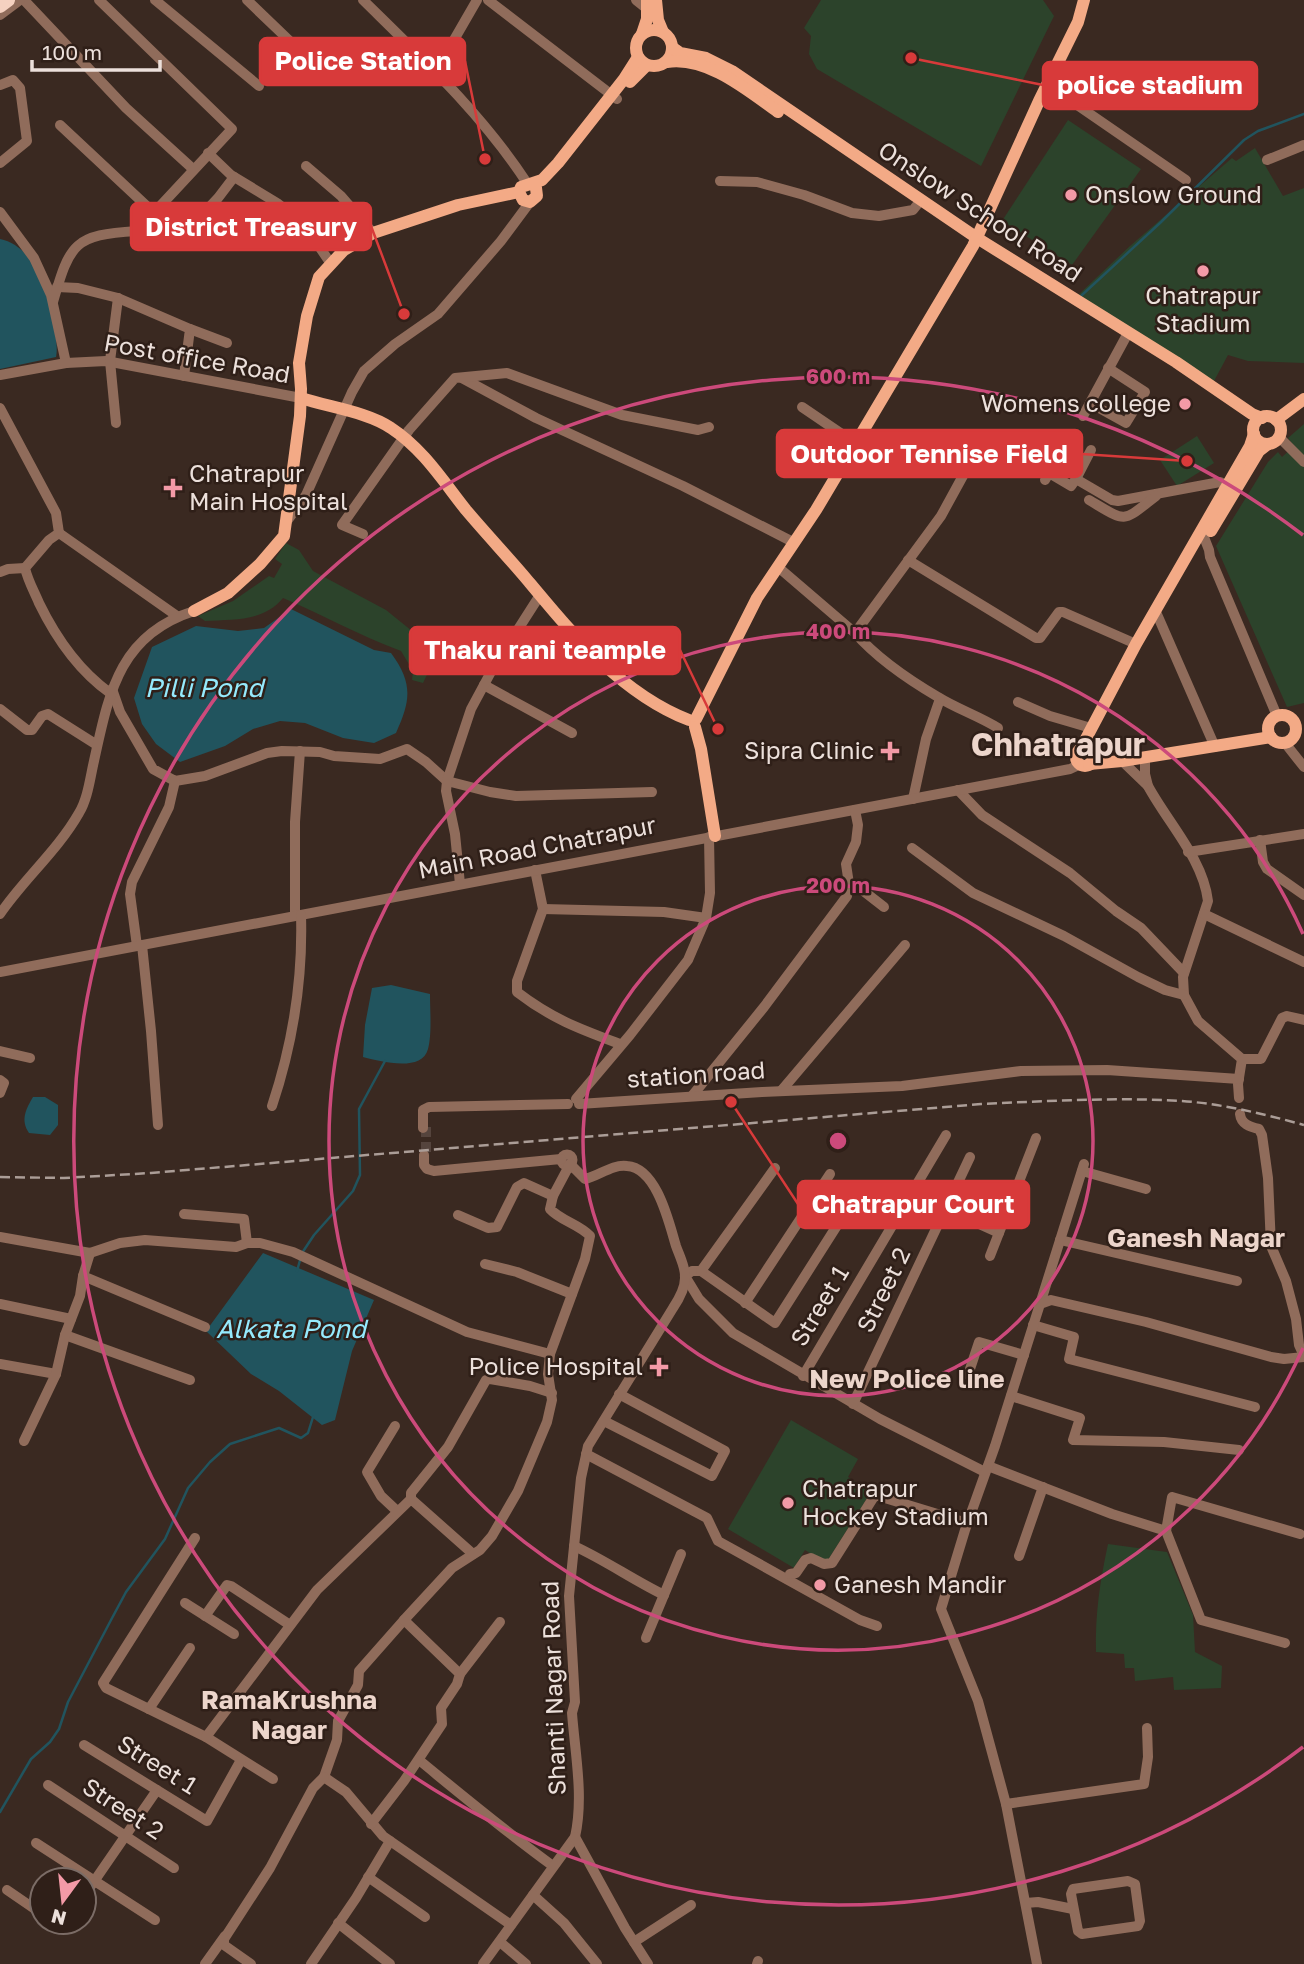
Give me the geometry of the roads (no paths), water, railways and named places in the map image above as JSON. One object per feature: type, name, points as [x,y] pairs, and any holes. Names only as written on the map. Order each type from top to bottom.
[{"type":"highway","points":[[0,6],[8,0]]},
{"type":"main road","points":[[712,837],[701,749],[693,722],[757,598],[855,443],[975,242],[1048,85],[1084,21],[1084,0]]},
{"type":"main road","points":[[646,2],[663,32]]},
{"type":"main road","points":[[642,34],[653,29],[663,32],[671,39],[673,48],[667,61],[657,66],[643,61],[636,44],[647,19],[646,2]]},
{"type":"main road","name":"Onslow School Road","points":[[673,48],[680,53],[706,58],[732,71],[919,204]]},
{"type":"main road","name":"Onslow School Road","points":[[667,61],[678,60],[699,65],[728,79],[975,242],[1186,376],[1257,426],[1258,440],[1276,433]]},
{"type":"main road","points":[[194,611],[228,593],[260,564],[284,536],[301,398],[299,363],[307,316],[319,277],[344,250],[373,233],[458,205],[529,191],[558,163],[643,61]]},
{"type":"main road","name":"Post office Road","points":[[301,398],[372,418],[389,426],[404,438],[430,463],[489,537],[583,646],[612,671],[673,714],[693,722]]},
{"type":"main road","points":[[1086,757],[1091,728],[1136,644],[1206,541],[1259,452],[1304,398]]},
{"type":"main road","points":[[1276,433],[1304,409]]},
{"type":"main road","points":[[1086,757],[1192,549],[1206,541],[1228,486],[1250,446],[1257,426],[1276,433]]},
{"type":"main road","points":[[1270,722],[1293,723],[1293,738],[1285,743],[1276,742],[1269,734],[1270,722]]},
{"type":"main road","points":[[1086,757],[1122,761],[1269,734]]},
{"type":"main road","points":[[1086,757],[1214,743]]},
{"type":"street","points":[[0,15],[22,0],[126,108],[193,169]]},
{"type":"street","points":[[53,302],[68,259],[78,243],[100,234],[137,231],[232,129],[99,0]]},
{"type":"street","points":[[155,0],[260,86]]},
{"type":"street","points":[[247,0],[295,46]]},
{"type":"street","points":[[287,521],[306,495],[364,371],[395,344],[438,314],[501,242],[529,191],[514,163],[461,97],[363,0]]},
{"type":"street","points":[[436,71],[477,0]]},
{"type":"street","points":[[488,0],[614,97]]},
{"type":"street","points":[[0,85],[13,80],[20,88],[27,141],[0,163]]},
{"type":"street","points":[[1048,85],[1186,180]]},
{"type":"street","points":[[60,125],[153,212]]},
{"type":"street","points":[[1267,160],[1304,145]]},
{"type":"street","points":[[208,153],[234,177],[277,203],[304,224],[331,264]]},
{"type":"street","points":[[306,166],[341,197],[373,233]]},
{"type":"street","points":[[173,246],[234,177]]},
{"type":"street","points":[[720,181],[757,182],[804,195],[852,213],[879,216],[913,210],[919,204]]},
{"type":"street","points":[[0,212],[34,258],[53,302],[66,363]]},
{"type":"street","points":[[57,287],[78,288],[118,298],[227,342]]},
{"type":"street","points":[[116,423],[110,361],[118,298]]},
{"type":"street","points":[[184,376],[190,329]]},
{"type":"street","points":[[1083,416],[1126,336]]},
{"type":"street","name":"Post office Road","points":[[0,375],[66,363],[110,361],[301,398]]},
{"type":"street","points":[[1090,403],[1126,423],[1145,392],[1108,368]]},
{"type":"street","points":[[363,534],[342,525],[404,438],[455,378],[507,373],[622,415],[689,429],[709,427]]},
{"type":"street","points":[[462,378],[536,418],[683,486],[793,542]]},
{"type":"street","points":[[802,407],[855,443]]},
{"type":"street","points":[[0,408],[56,513],[59,533],[177,616]]},
{"type":"street","points":[[1276,433],[1304,462]]},
{"type":"street","points":[[1045,480],[1049,473],[1071,486],[1091,450]]},
{"type":"street","points":[[855,633],[941,516],[970,463]]},
{"type":"street","points":[[1076,478],[1112,500],[1157,495],[1220,481],[1228,486]]},
{"type":"street","points":[[1090,500],[1119,518],[1127,518],[1157,495]]},
{"type":"street","points":[[0,572],[26,568],[49,540],[59,533]]},
{"type":"street","points":[[1206,541],[1210,557],[1293,723]]},
{"type":"street","points":[[908,561],[1036,638],[1040,638],[1059,612],[1063,612],[1136,644]]},
{"type":"street","points":[[778,567],[903,673],[940,699],[998,728]]},
{"type":"street","points":[[26,568],[27,580],[50,628],[89,675],[110,693],[152,769],[175,781],[205,776],[267,753],[320,752],[354,759],[380,759],[407,749],[447,781],[516,796],[652,792]]},
{"type":"street","points":[[460,884],[455,834],[446,791],[447,781],[471,709],[540,595]]},
{"type":"street","points":[[0,914],[81,811],[110,693],[131,654],[151,633],[177,616],[194,611]]},
{"type":"street","points":[[1158,615],[1214,743]]},
{"type":"street","points":[[484,685],[572,733]]},
{"type":"street","points":[[913,799],[926,739],[940,699]]},
{"type":"street","points":[[1018,702],[1050,716],[1091,728]]},
{"type":"street","points":[[0,709],[27,730],[32,730],[43,716],[48,714],[97,745]]},
{"type":"street","points":[[1285,743],[1304,767]]},
{"type":"street","points":[[272,1106],[295,1021],[302,948],[298,915],[295,822],[300,751]]},
{"type":"street","name":"Main Road Chatrapur","points":[[0,972],[1070,769],[1086,757]]},
{"type":"street","points":[[1145,758],[1148,786]]},
{"type":"street","points":[[1122,761],[1148,786],[1207,889],[1208,901],[1184,973],[1184,995],[1198,1021],[1242,1059],[1261,1059],[1282,1018],[1287,1016],[1304,1020]]},
{"type":"street","points":[[158,1125],[151,1031],[130,894],[132,882],[169,807],[175,781]]},
{"type":"street","points":[[958,790],[982,815],[1070,873],[1141,928],[1184,973]]},
{"type":"street","points":[[692,1096],[757,1017],[847,896],[849,884],[846,864],[856,842],[858,825],[855,810]]},
{"type":"street","points":[[1188,852],[1304,834]]},
{"type":"street","points":[[573,1103],[688,960],[706,918],[710,893],[712,837]]},
{"type":"street","points":[[1260,840],[1263,862],[1267,869],[1304,895]]},
{"type":"street","points":[[912,848],[973,892],[1064,936],[1138,977],[1165,990],[1184,995]]},
{"type":"street","points":[[535,870],[543,909],[517,981],[517,992],[538,1008],[572,1027],[620,1044]]},
{"type":"street","points":[[849,884],[857,886],[884,907]]},
{"type":"street","points":[[543,909],[664,912],[706,918]]},
{"type":"street","points":[[1204,914],[1304,962]]},
{"type":"street","points":[[781,1091],[905,945]]},
{"type":"street","points":[[0,1051],[30,1058]]},
{"type":"street","points":[[1240,1098],[1242,1059]]},
{"type":"street","name":"station road","points":[[424,1127],[425,1116],[429,1111],[902,1086],[1021,1071],[1107,1070],[1239,1079]]},
{"type":"street","points":[[0,1080],[4,1083],[0,1093]]},
{"type":"street","points":[[1045,1302],[1146,1322],[1271,1357],[1304,1357],[1286,1281],[1271,1246],[1270,1205],[1262,1135],[1259,1129],[1248,1126],[1240,1118],[1240,1114]]},
{"type":"street","name":"Street 1","points":[[803,1376],[946,1135]]},
{"type":"street","points":[[990,1256],[1036,1138]]},
{"type":"street","points":[[425,1155],[424,1165],[434,1171],[564,1160],[585,1179],[617,1167],[628,1166],[640,1170],[659,1195],[685,1276],[699,1299],[733,1333],[853,1404],[986,1469],[1166,1531]]},
{"type":"street","name":"Street 2","points":[[853,1404],[970,1157]]},
{"type":"street","points":[[205,1964],[270,1868],[313,1788],[324,1777],[337,1740],[338,1721],[358,1685],[359,1671],[452,1568],[473,1554],[492,1536],[518,1491],[547,1422],[552,1393],[548,1374],[550,1354],[585,1259],[590,1236],[550,1209],[564,1160]]},
{"type":"street","points":[[1037,1964],[1006,1804],[978,1701],[942,1609],[967,1523],[1033,1325],[1045,1302],[1060,1240],[1083,1167],[1146,1189]]},
{"type":"street","points":[[701,1271],[775,1168]]},
{"type":"street","points":[[745,1303],[830,1174]]},
{"type":"street","points":[[458,1215],[488,1228],[497,1227],[517,1187],[524,1183],[553,1196]]},
{"type":"street","points":[[685,1276],[692,1271],[701,1271],[775,1323],[859,1191]]},
{"type":"street","points":[[946,1209],[999,1233]]},
{"type":"street","points":[[184,1214],[244,1219],[247,1243]]},
{"type":"street","points":[[0,1237],[90,1253],[112,1245],[145,1240],[236,1247],[247,1243],[260,1243],[293,1252],[467,1332],[550,1354]]},
{"type":"street","points":[[1060,1240],[1237,1281]]},
{"type":"street","points":[[24,1441],[56,1374],[90,1253]]},
{"type":"street","points":[[485,1264],[517,1272],[572,1294]]},
{"type":"street","points":[[83,1276],[205,1327]]},
{"type":"street","name":"Shanti Nagar Road","points":[[575,1837],[579,1821],[579,1803],[572,1713],[575,1702],[569,1615],[581,1478],[588,1446],[682,1293],[685,1276]]},
{"type":"street","points":[[0,1304],[71,1319]]},
{"type":"street","points":[[1033,1325],[1074,1337],[1069,1359],[1255,1407]]},
{"type":"street","points":[[65,1335],[190,1380]]},
{"type":"street","points":[[968,1375],[979,1342],[1024,1355]]},
{"type":"street","points":[[0,1364],[56,1374]]},
{"type":"street","points":[[473,1554],[411,1499],[411,1493],[457,1432],[486,1380],[530,1386],[552,1393]]},
{"type":"street","points":[[604,1421],[712,1476],[725,1451],[619,1394]]},
{"type":"street","points":[[1011,1396],[1080,1418],[1073,1440],[1164,1442],[1239,1450]]},
{"type":"street","points":[[395,1426],[367,1472],[381,1496],[397,1511]]},
{"type":"street","points":[[586,1454],[707,1518],[718,1541],[860,1620],[877,1626]]},
{"type":"street","points":[[1019,1556],[1043,1487]]},
{"type":"street","points":[[790,1574],[796,1573],[805,1560],[811,1558],[824,1564],[832,1563],[875,1495],[967,1523]]},
{"type":"street","points":[[1285,1643],[1201,1620],[1166,1531],[1172,1497],[1300,1534]]},
{"type":"street","points":[[206,1737],[317,1590],[411,1499]]},
{"type":"street","points":[[195,1538],[103,1683],[106,1688],[206,1737],[273,1779]]},
{"type":"street","points":[[574,1546],[595,1555],[644,1586],[664,1595]]},
{"type":"street","points":[[646,1638],[681,1554]]},
{"type":"street","points":[[205,1616],[227,1585],[289,1625]]},
{"type":"street","points":[[185,1603],[234,1634]]},
{"type":"street","points":[[404,1620],[460,1674]]},
{"type":"street","points":[[371,1824],[442,1724],[441,1708],[457,1684],[460,1674],[500,1622]]},
{"type":"street","points":[[149,1709],[190,1648]]},
{"type":"street","points":[[1006,1804],[1144,1784],[1148,1757],[1147,1727]]},
{"type":"street","name":"Street 1","points":[[84,1745],[207,1821],[241,1760]]},
{"type":"street","points":[[419,1760],[456,1788],[488,1818],[553,1866]]},
{"type":"street","points":[[324,1777],[346,1792],[371,1824],[390,1841],[512,1925]]},
{"type":"street","name":"Street 2","points":[[48,1785],[174,1868]]},
{"type":"street","points":[[98,1875],[157,1790]]},
{"type":"street","points":[[483,1964],[575,1837],[648,1964]]},
{"type":"street","points":[[311,1964],[390,1841]]},
{"type":"street","points":[[36,1843],[71,1866]]},
{"type":"street","points":[[368,1877],[425,1917]]},
{"type":"street","points":[[1128,1881],[1135,1884],[1140,1921],[1138,1926],[1082,1934],[1077,1931],[1073,1909],[1073,1889],[1128,1881]]},
{"type":"street","points":[[98,1884],[155,1920]]},
{"type":"street","points":[[7,1890],[28,1904]]},
{"type":"street","points":[[533,1895],[564,1923],[597,1964]]},
{"type":"street","points":[[1026,1903],[1038,1902],[1073,1909]]},
{"type":"street","points":[[634,1942],[691,1905]]},
{"type":"street","points":[[338,1923],[390,1964]]},
{"type":"street","points":[[226,1936],[224,1945],[251,1964]]},
{"type":"street","points":[[500,1942],[526,1964]]},
{"type":"water","points":[[0,239],[22,250],[37,270],[51,313],[56,338],[56,357],[0,369]]},
{"type":"water","name":"Pilli Pond","points":[[291,609],[374,650],[391,653],[403,674],[407,692],[405,711],[396,733],[374,743],[343,738],[305,723],[280,721],[253,729],[225,746],[180,762],[156,744],[142,724],[134,698],[152,647],[196,626],[238,631],[264,628]]},
{"type":"water","points":[[391,985],[430,994],[428,1049],[418,1061],[399,1064],[363,1057],[365,1025],[372,988]]},
{"type":"water","points":[[33,1097],[45,1097],[58,1105],[58,1125],[50,1135],[29,1133],[26,1128],[25,1115]]},
{"type":"water","name":"Alkata Pond","points":[[263,1253],[374,1300],[352,1351],[335,1420],[322,1425],[279,1391],[251,1374],[206,1331]]},
{"type":"waterway","points":[[1082,295],[1244,140],[1258,131],[1304,114]]},
{"type":"waterway","points":[[297,1271],[302,1253],[314,1235],[353,1191],[360,1175],[359,1109],[385,1061]]},
{"type":"waterway","points":[[0,1812],[31,1759],[50,1742],[59,1729],[68,1702],[111,1620],[126,1592],[165,1539],[188,1488],[230,1444],[279,1428],[301,1438],[308,1433],[313,1417]]},
{"type":"tunnel","points":[[426,1127],[426,1155]]},
{"type":"railway","points":[[0,1177],[64,1178],[151,1173],[981,1104],[1056,1101],[1132,1099],[1197,1102],[1304,1125]]},
{"type":"place","name":"police stadium","points":[[911,58]]},
{"type":"place","name":"Police Station","points":[[485,159]]},
{"type":"place","name":"Onslow Ground","points":[[1071,195]]},
{"type":"place","name":"Chatrapur Stadium","points":[[1203,271]]},
{"type":"place","name":"District Treasury","points":[[404,314]]},
{"type":"place","name":"Womens college","points":[[1185,404]]},
{"type":"place","name":"Outdoor Tennise Field","points":[[1187,461]]},
{"type":"place","name":"Chatrapur Main Hospital","points":[[173,488]]},
{"type":"place","name":"Thaku rani teample","points":[[718,729]]},
{"type":"place","name":"Sipra Clinic","points":[[890,751]]},
{"type":"place","name":"Chatrapur Court","points":[[731,1102]]},
{"type":"place","name":"Police Hospital","points":[[659,1367]]},
{"type":"place","name":"Chatrapur Hockey Stadium","points":[[788,1503]]},
{"type":"place","name":"Ganesh Mandir","points":[[820,1585]]},
{"type":"district","name":"Chhatrapur","points":[[1058,745]]},
{"type":"district","name":"Ganesh Nagar","points":[[1196,1238]]},
{"type":"district","name":"New Police line","points":[[907,1379]]},
{"type":"district","name":"RamaKrushna Nagar","points":[[289,1715]]}]
